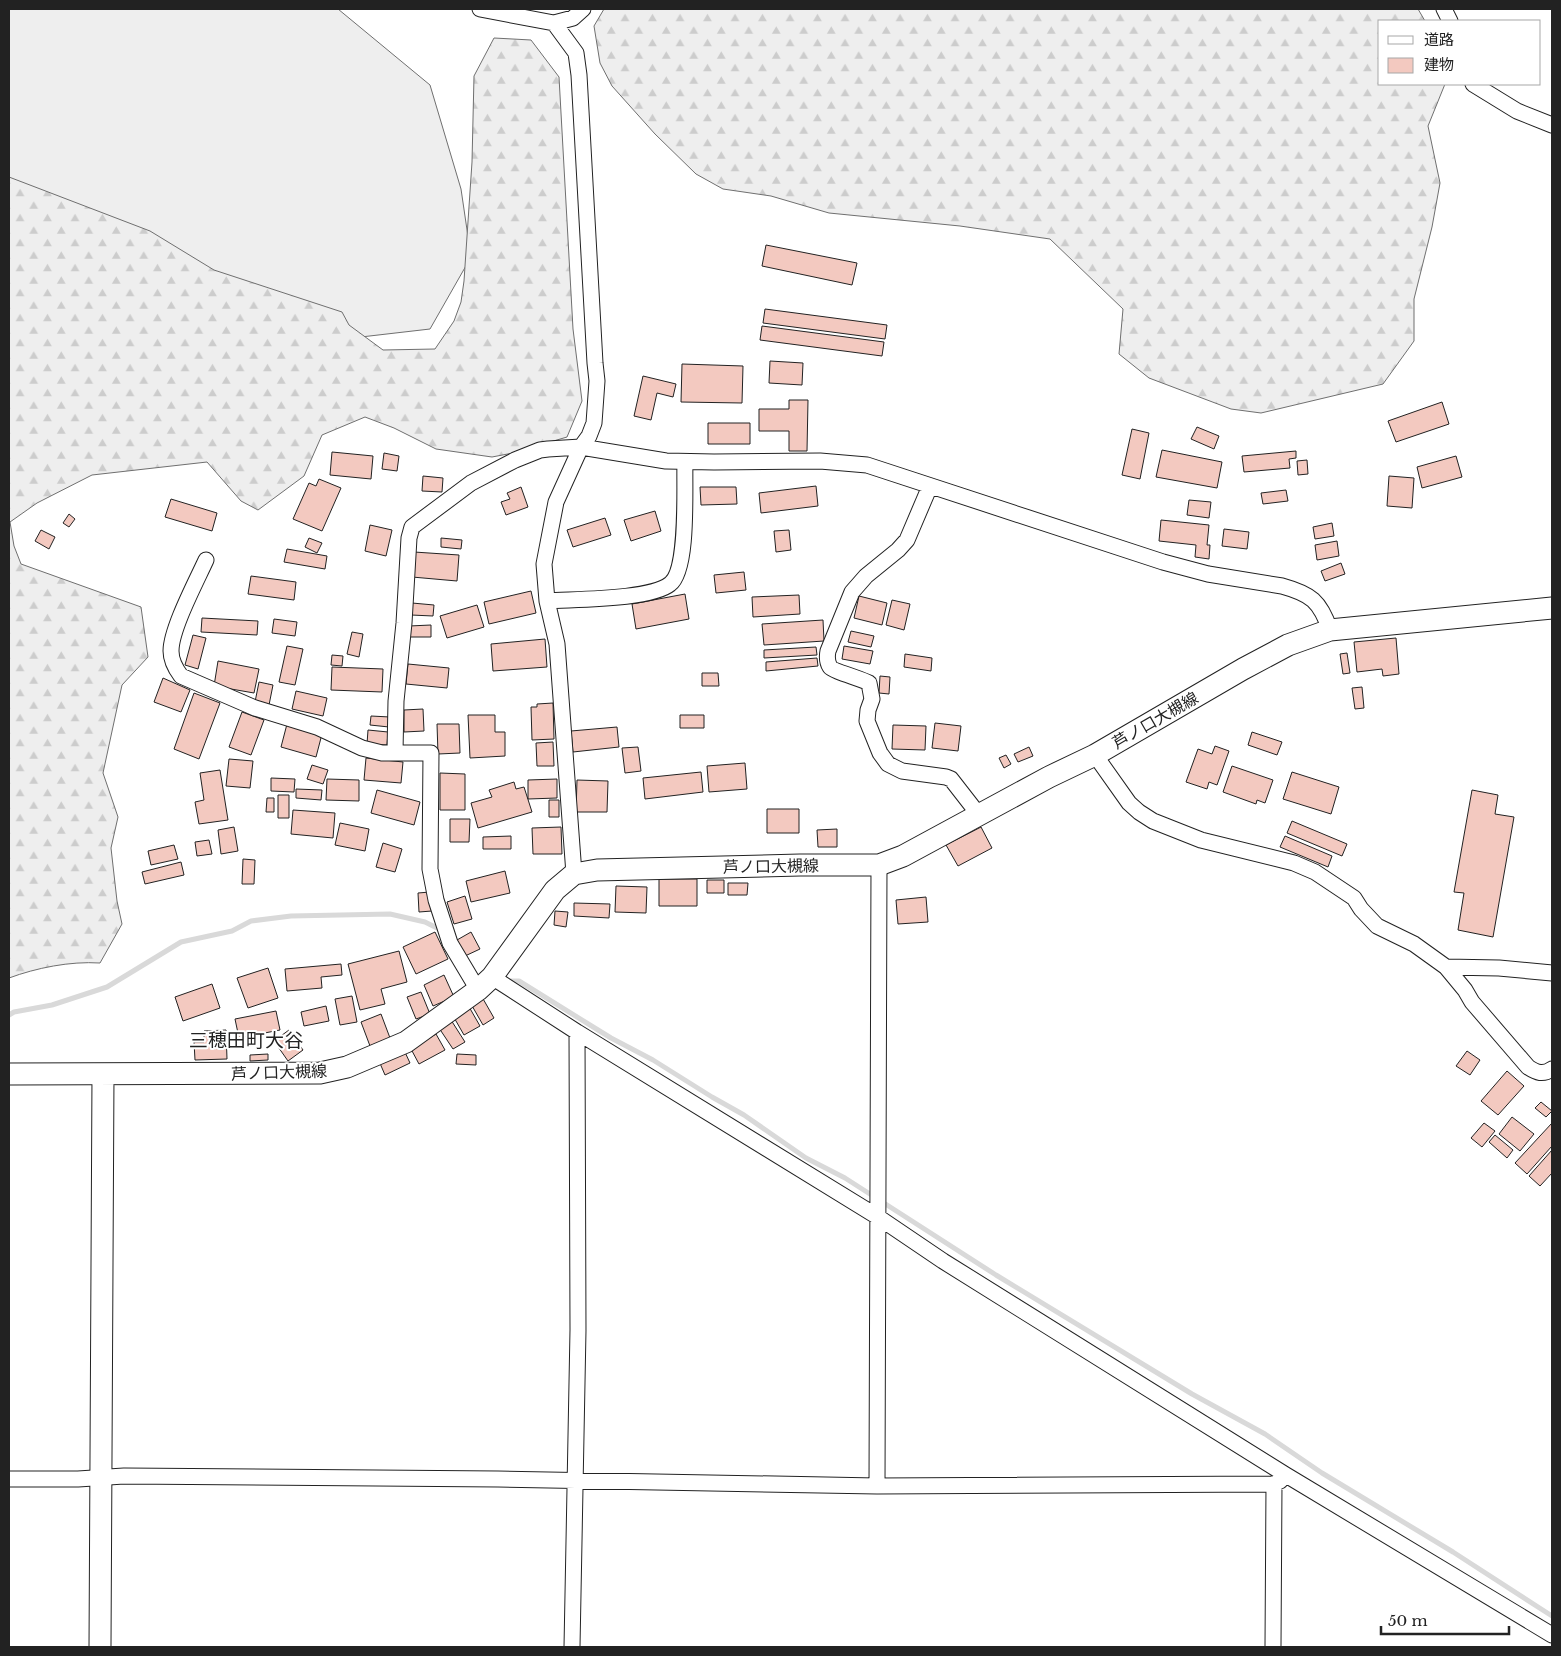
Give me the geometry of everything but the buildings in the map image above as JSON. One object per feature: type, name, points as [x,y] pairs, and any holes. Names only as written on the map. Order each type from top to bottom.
[{"type":"main road","name":"芦ノ口大槻線","points":[[9,1074],[320,1073],[347,1067],[406,1042],[485,984],[555,890],[574,874],[597,870],[879,865],[902,856],[1049,777],[1095,755],[1288,645],[1330,630],[1552,608]]},
{"type":"main road","points":[[100,1647],[103,1074]]},
{"type":"street","points":[[480,9],[554,23],[573,18],[583,9]]},
{"type":"street","points":[[554,23],[576,53],[579,75],[594,363],[597,381],[594,422],[556,502],[544,564],[547,601],[557,644],[574,874]]},
{"type":"street","points":[[1475,85],[1517,112],[1552,125]]},
{"type":"street","points":[[395,752],[396,700],[404,623],[409,538],[412,527],[470,483],[515,460],[540,450],[560,447],[581,447],[666,461],[820,461],[867,466],[1163,562],[1208,574],[1294,589],[1309,595],[1317,603],[1325,614],[1330,630]]},
{"type":"street","points":[[547,601],[642,595],[671,584],[677,575],[683,549],[685,462]]},
{"type":"street","points":[[930,486],[907,540],[898,550],[866,576],[852,592],[828,650],[827,657],[830,667],[834,670],[860,678],[869,683],[872,698],[867,721],[880,753],[888,764],[902,771],[946,776],[951,779],[979,815]]},
{"type":"street","points":[[206,560],[173,635],[171,651],[174,667],[181,676],[255,708],[317,727],[362,748],[382,753],[431,753],[430,870],[436,900],[450,943],[485,984],[577,1032],[878,1217],[951,1267],[1280,1479],[1552,1635]]},
{"type":"street","points":[[1095,755],[1129,803],[1152,821],[1201,840],[1294,863],[1315,872],[1354,898],[1361,909],[1377,926],[1414,944],[1446,967],[1465,990],[1472,1002],[1528,1067],[1537,1073],[1546,1073],[1552,1069]]},
{"type":"street","points":[[877,1486],[879,865]]},
{"type":"street","points":[[1446,967],[1499,968],[1552,973]]},
{"type":"street","points":[[572,1647],[578,1330],[577,1032]]},
{"type":"street","points":[[9,1479],[144,1476],[877,1486],[1280,1479]]},
{"type":"street","points":[[1273,1647],[1280,1479]]},
{"type":"green space","points":[[9,9],[338,9],[430,85],[461,189],[471,257],[430,329],[335,340],[9,222]]},
{"type":"green space","points":[[604,9],[1418,9],[1424,20],[1378,20],[1378,85],[1445,85],[1428,126],[1440,183],[1432,227],[1414,299],[1414,341],[1383,384],[1261,413],[1231,409],[1149,378],[1119,354],[1123,309],[1050,239],[960,226],[829,213],[771,196],[723,189],[696,174],[655,134],[612,86],[600,63],[594,26]]},
{"type":"green space","points":[[494,38],[531,40],[559,77],[573,329],[582,401],[567,437],[513,453],[492,457],[436,449],[394,428],[365,417],[322,435],[304,476],[258,510],[241,501],[207,462],[92,475],[37,503],[10,522],[14,546],[21,564],[141,607],[148,657],[122,685],[103,773],[118,817],[111,848],[117,901],[122,924],[100,963],[53,966],[9,978],[9,177],[150,231],[214,270],[342,312],[349,325],[383,350],[435,349],[454,321],[461,302],[472,162],[474,76]]},
{"type":"waterway","points":[[9,1015],[14,1012],[52,1005],[107,987],[181,942],[232,931],[251,921],[291,916],[390,914],[425,922],[441,932]]},
{"type":"waterway","points":[[507,981],[519,981],[611,1038],[653,1060],[744,1115],[806,1158],[845,1178],[996,1275],[1192,1394],[1265,1434],[1322,1473],[1453,1552],[1552,1616]]},
{"type":"district","name":"三穂田町大谷","points":[[246,1040]]}]
